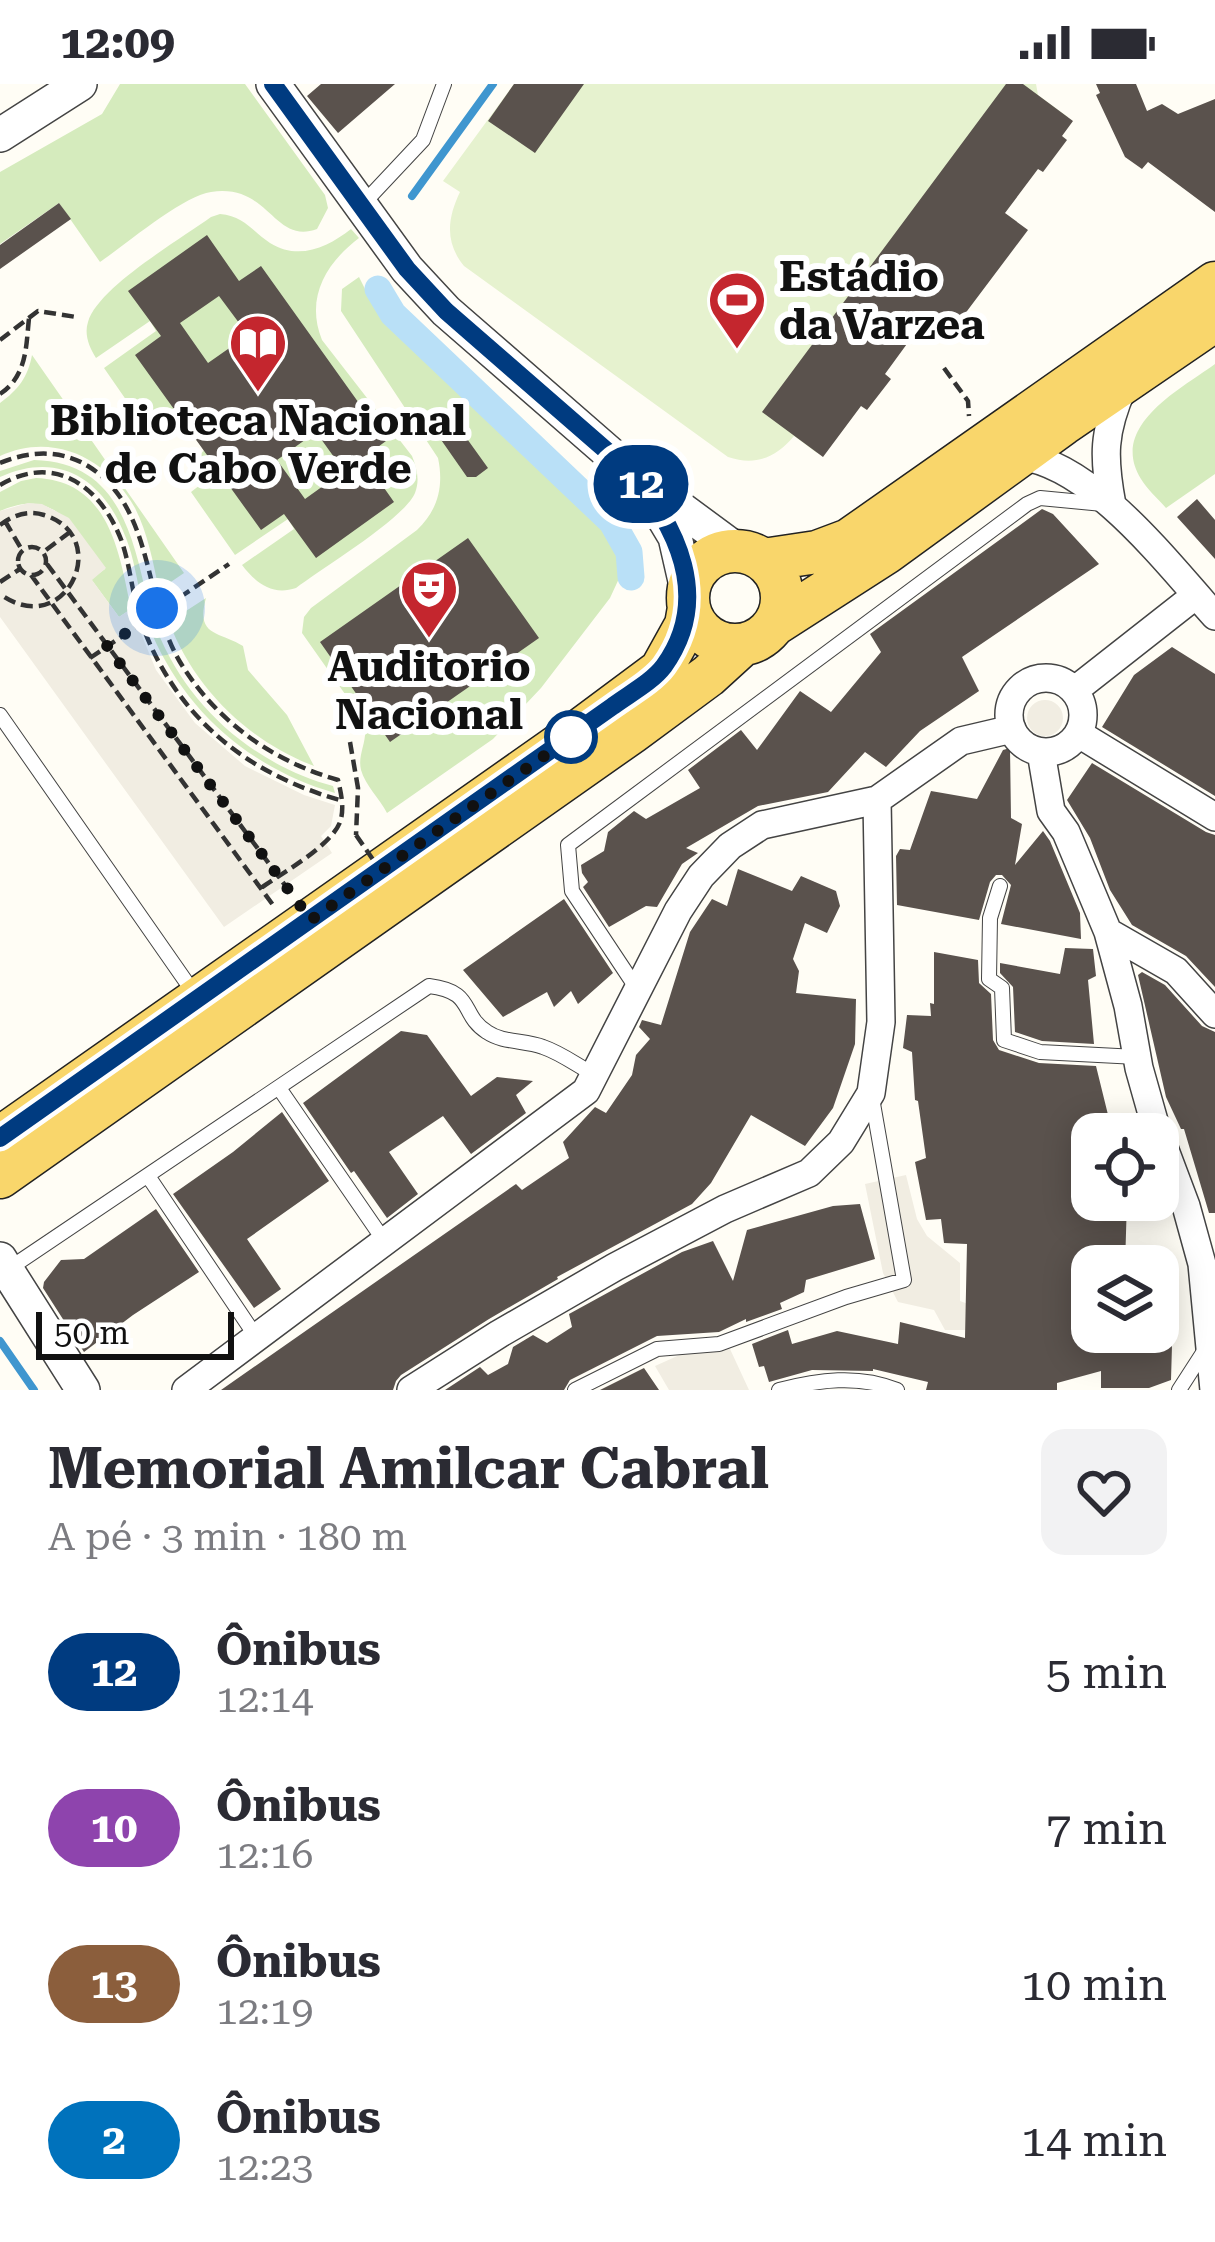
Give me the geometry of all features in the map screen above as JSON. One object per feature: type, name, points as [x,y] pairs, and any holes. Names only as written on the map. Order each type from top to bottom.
[{"type":"main road","points":[[2,1156],[614,745],[759,635],[887,552],[1000,452],[1215,283]]},
{"type":"main road","points":[[2,1156],[198,999],[662,670],[686,625],[692,580],[710,558],[817,552],[849,539],[1124,384],[1215,320]]},
{"type":"main road","points":[[688,601],[703,633],[714,641],[759,635],[782,611],[783,597],[774,570],[751,556]]},
{"type":"street","points":[[0,135],[80,84]]},
{"type":"street","points":[[273,84],[407,269],[446,311],[631,472],[751,556]]},
{"type":"street","points":[[1112,505],[1104,448],[1110,415],[1124,384]]},
{"type":"street","points":[[1000,452],[1059,467],[1112,505],[1205,605],[1075,690]]},
{"type":"street","points":[[631,472],[653,498],[675,537],[688,601]]},
{"type":"street","points":[[1043,677],[1075,690],[1084,712],[1079,734],[1063,749],[1041,752],[1018,740],[1009,718],[1022,686],[1043,677]]},
{"type":"street","points":[[186,1390],[586,1091],[679,911],[701,877],[730,846],[762,825],[878,800],[961,741],[1012,729]]},
{"type":"street","points":[[1079,734],[1215,818]]},
{"type":"street","points":[[1041,752],[1051,811],[1066,832],[1108,932],[1154,1121],[1192,1225],[1202,1264],[1214,1390]]},
{"type":"street","points":[[411,1390],[615,1267],[725,1209],[809,1173],[841,1142],[871,1093],[881,1022],[878,800]]},
{"type":"street","points":[[1108,932],[1176,971],[1215,1014]]},
{"type":"street","points":[[2,1265],[82,1390]]},
{"type":"lane","points":[[360,206],[423,140],[444,84]]},
{"type":"lane","points":[[639,992],[572,891],[568,845],[1027,504],[1040,498],[1112,505]]},
{"type":"lane","points":[[0,715],[198,999]]},
{"type":"lane","points":[[1000,886],[990,918],[989,980],[1002,988],[1004,1040],[1040,1052],[1137,1057]]},
{"type":"lane","points":[[2,1265],[148,1175],[429,986],[446,988],[464,1000],[480,1028],[494,1036],[544,1047],[595,1076]]},
{"type":"lane","points":[[279,1088],[385,1242]]},
{"type":"lane","points":[[575,1390],[657,1349],[719,1344],[904,1280],[871,1093]]},
{"type":"lane","points":[[148,1175],[256,1338]]},
{"type":"lane","points":[[1179,1390],[1210,1341]]},
{"type":"lane","points":[[779,1390],[820,1379],[877,1382],[897,1390]]},
{"type":"path","points":[[0,340],[38,311],[76,317]]},
{"type":"path","points":[[0,394],[10,387],[25,361],[29,317]]},
{"type":"path","points":[[944,368],[968,401],[971,437],[1000,452]]},
{"type":"path","points":[[0,463],[33,453],[54,454],[75,459],[106,481],[129,513],[158,611],[177,656],[202,694],[258,744],[338,780],[342,816],[334,834],[261,888]]},
{"type":"path","points":[[0,485],[19,476],[52,472],[93,494],[122,542],[142,622],[173,686],[223,741],[274,776],[343,801]]},
{"type":"path","points":[[0,594],[27,607],[49,603],[66,591],[77,571],[79,558],[70,532],[36,513],[22,513],[2,523],[22,550]]},
{"type":"path","points":[[44,552],[70,532]]},
{"type":"path","points":[[44,552],[33,547],[22,550],[20,568],[31,575],[261,888],[302,926]]},
{"type":"path","points":[[44,552],[46,564],[278,876],[302,926]]},
{"type":"path","points":[[31,575],[43,571],[46,564]]},
{"type":"path","points":[[90,658],[229,564]]},
{"type":"path","points":[[0,582],[20,568]]},
{"type":"path","points":[[350,742],[358,788],[356,835],[382,874]]},
{"type":"green space","points":[[120,84],[245,84],[325,195],[328,208],[317,229],[290,229],[246,196],[211,192],[171,211],[100,262],[59,203],[0,244],[0,172],[102,114]]},
{"type":"green space","name":"Estádio da Varzea","points":[[514,84],[1036,84],[1038,95],[1068,117],[817,453],[794,436],[772,455],[747,461],[728,457],[464,266],[458,257],[450,230],[460,192],[443,181]]},
{"type":"green space","points":[[220,214],[242,221],[270,243],[292,251],[323,246],[351,229],[359,238],[328,270],[318,296],[317,325],[322,340],[412,456],[416,470],[415,493],[396,516],[287,590],[265,586],[242,565],[294,529],[288,519],[235,555],[191,492],[200,485],[192,465],[204,450],[186,426],[170,431],[159,421],[147,430],[104,368],[156,331],[150,321],[96,358],[87,336],[95,308],[123,279]]},
{"type":"green space","points":[[359,277],[391,326],[598,519],[619,548],[622,561],[610,598],[541,688],[493,739],[387,813],[361,770],[364,721],[302,633],[311,608],[417,530],[430,514],[440,488],[438,458],[341,311],[342,289]]},
{"type":"green space","points":[[32,355],[184,573],[159,590],[135,508],[95,463],[78,454],[40,447],[0,456],[0,403],[21,382]]},
{"type":"green space","points":[[1215,364],[1215,474],[1166,508],[1141,479],[1133,460],[1134,442],[1153,411]]},
{"type":"green space","points":[[34,460],[85,473],[116,505],[135,549],[147,598],[142,602],[126,538],[92,486],[60,469],[42,467],[0,477],[0,471]]},
{"type":"green space","points":[[36,478],[61,482],[80,492],[106,523],[131,609],[119,617],[91,579],[105,569],[62,516],[36,504],[0,511],[0,492]]},
{"type":"green space","points":[[206,598],[207,626],[243,646],[248,670],[287,715],[314,766],[246,727],[193,669],[169,622]]},
{"type":"green space","points":[[157,630],[186,683],[227,729],[276,763],[333,786],[335,793],[276,769],[203,713],[167,663],[152,634]]},
{"type":"shaded area","points":[[42,504],[69,518],[106,568],[92,580],[119,617],[131,609],[156,670],[195,723],[245,766],[335,805],[331,826],[321,836],[332,853],[224,927],[0,617],[0,511]]},
{"type":"shaded area","points":[[1045,700],[1058,705],[1063,718],[1058,731],[1045,736],[1032,731],[1027,718],[1032,705]]},
{"type":"shaded area","points":[[906,1175],[917,1219],[927,1236],[960,1263],[960,1301],[979,1308],[977,1330],[945,1330],[934,1310],[898,1302],[883,1273],[865,1184]]},
{"type":"shaded area","points":[[730,1349],[749,1390],[669,1390],[655,1366],[684,1353]]},
{"type":"building","points":[[321,84],[395,84],[338,133],[307,96]]},
{"type":"building","points":[[514,84],[584,84],[535,153],[488,121]]},
{"type":"building","points":[[1006,84],[1023,84],[1073,121],[1062,136],[1067,140],[1005,213],[1028,230],[943,343],[920,326],[885,374],[891,379],[867,410],[861,406],[823,457],[762,412]]},
{"type":"building","points":[[1096,84],[1136,84],[1147,111],[1162,104],[1178,114],[1215,99],[1215,212],[1148,162],[1142,169],[1125,157],[1096,95],[1100,93]]},
{"type":"building","points":[[59,203],[71,219],[0,269],[0,245]]},
{"type":"building","name":"Biblioteca Nacional de Cabo Verde","points":[[207,235],[239,281],[261,266],[386,441],[363,458],[394,502],[316,558],[284,514],[261,530],[135,355],[161,336],[128,291]],"holes":[[[219,296],[248,335],[208,363],[180,323]],[[316,432],[344,471],[305,499],[277,460]]]},
{"type":"building","points":[[447,411],[488,468],[476,477],[467,477],[430,424]]},
{"type":"building","points":[[1197,499],[1215,520],[1215,559],[1177,517]]},
{"type":"building","points":[[1042,509],[1053,514],[1099,564],[962,657],[979,691],[920,731],[886,767],[865,752],[828,792],[758,806],[686,848],[698,853],[682,864],[657,907],[646,906],[609,927],[583,887],[588,882],[581,865],[604,851],[608,832],[634,811],[646,819],[700,788],[688,770],[741,730],[757,750],[800,691],[831,712],[881,652],[870,634]]},
{"type":"building","name":"Auditorio Nacional","points":[[468,538],[539,638],[390,742],[320,642]]},
{"type":"building","points":[[1172,647],[1215,674],[1215,796],[1102,727],[1134,675]]},
{"type":"building","points":[[1010,748],[1011,818],[1022,824],[1015,865],[1043,831],[1080,913],[1081,939],[1001,924],[1011,885],[1002,875],[990,882],[979,920],[897,905],[896,856],[900,849],[910,850],[931,791],[977,799],[1003,750]]},
{"type":"building","points":[[1092,763],[1215,835],[1215,987],[1186,956],[1132,925],[1110,890],[1090,838],[1067,800]]},
{"type":"building","points":[[738,869],[792,891],[801,876],[836,891],[840,906],[827,933],[805,923],[793,959],[799,971],[796,993],[856,999],[855,1044],[833,1108],[805,1146],[751,1115],[711,1183],[692,1204],[489,1319],[401,1375],[393,1390],[221,1390],[516,1184],[522,1190],[569,1158],[563,1142],[595,1107],[606,1113],[632,1075],[636,1055],[650,1039],[639,1027],[642,1020],[661,1025],[690,932],[712,899],[727,906]]},
{"type":"building","points":[[564,899],[613,973],[578,1004],[571,991],[554,1007],[547,992],[503,1017],[463,970]]},
{"type":"building","points":[[1065,948],[1093,949],[1096,976],[1088,980],[1094,1044],[1042,1041],[1015,1032],[1013,987],[1000,973],[1000,963],[1060,974]]},
{"type":"building","points":[[934,952],[978,960],[979,983],[991,994],[993,1040],[999,1050],[1039,1063],[1096,1066],[1108,1113],[1071,1113],[1071,1221],[1126,1221],[1126,1245],[1071,1245],[1071,1353],[1172,1353],[1171,1380],[1149,1388],[1101,1388],[1101,1371],[1057,1383],[1057,1390],[926,1390],[928,1382],[873,1369],[812,1370],[769,1382],[764,1366],[759,1367],[752,1344],[788,1330],[792,1344],[837,1331],[898,1344],[900,1322],[965,1338],[967,1244],[944,1243],[941,1219],[926,1220],[915,1162],[926,1158],[912,1052],[903,1048],[907,1015],[931,1016],[930,1003],[934,1004]]},
{"type":"building","points":[[1142,972],[1165,985],[1202,1026],[1215,1032],[1215,1213],[1209,1213],[1179,1113],[1174,1113],[1166,1097],[1138,975]]},
{"type":"building","points":[[401,1031],[427,1035],[471,1096],[497,1077],[533,1081],[516,1095],[526,1113],[471,1154],[443,1116],[389,1152],[418,1194],[387,1218],[303,1103]]},
{"type":"building","points":[[282,1112],[329,1181],[247,1239],[281,1289],[254,1308],[173,1194]]},
{"type":"building","points":[[860,1204],[875,1259],[806,1280],[804,1292],[780,1303],[782,1309],[719,1332],[657,1336],[570,1380],[564,1390],[445,1390],[480,1367],[488,1375],[508,1364],[513,1347],[533,1335],[547,1343],[572,1327],[569,1314],[682,1252],[713,1241],[733,1281],[747,1230],[833,1206]]},
{"type":"building","points":[[156,1209],[199,1272],[84,1352],[43,1288],[44,1282],[61,1260],[84,1259]]},
{"type":"building","points":[[644,1368],[659,1390],[600,1390]]},
{"type":"waterway","points":[[412,196],[493,84]]},
{"type":"waterway","points":[[378,289],[393,314],[612,522],[629,552],[631,577]]},
{"type":"waterway","points":[[0,1341],[34,1390]]},
{"type":"bus line","name":"12","points":[[0,1138],[662,670],[686,625],[688,594],[675,537],[653,498],[631,472],[446,311],[407,269],[273,84]]},
{"type":"place","name":"Estádio da Varzea","points":[[737,351]]},
{"type":"place","name":"Biblioteca Nacional de Cabo Verde","points":[[258,394]]},
{"type":"place","name":"Auditorio Nacional","points":[[429,640]]},
{"type":"route","points":[[157,608],[107,646],[311,920],[571,737]]}]
